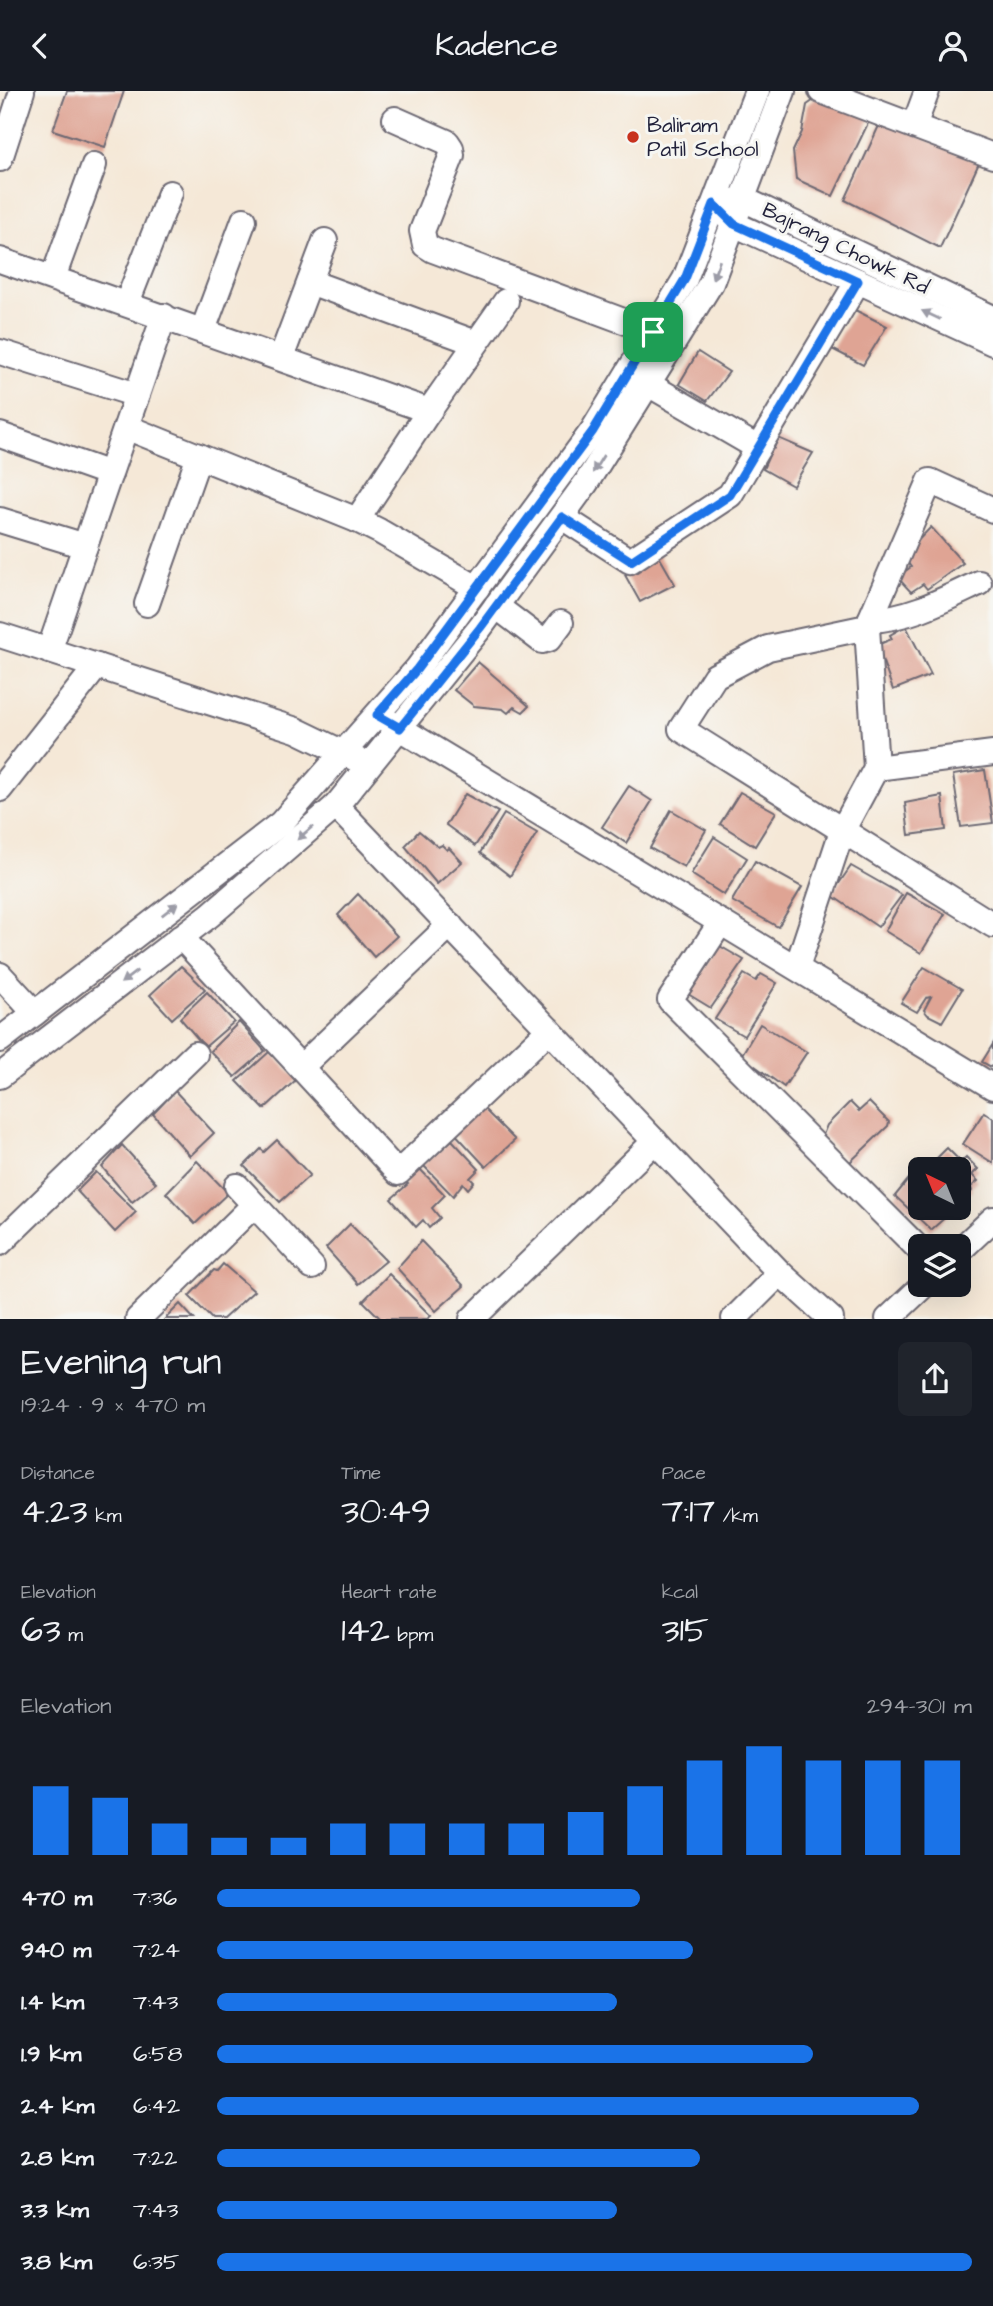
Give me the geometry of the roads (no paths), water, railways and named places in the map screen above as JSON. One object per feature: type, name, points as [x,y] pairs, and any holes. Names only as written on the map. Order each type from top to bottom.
[{"type":"street","points":[[0,159],[22,91]]},
{"type":"street","points":[[0,1040],[281,823],[417,669],[593,431],[685,279],[757,91]]},
{"type":"street","points":[[0,1076],[210,915],[336,806],[400,728],[496,606],[586,483],[711,283],[783,91]]},
{"type":"street","points":[[821,91],[993,156]]},
{"type":"street","points":[[914,126],[927,91]]},
{"type":"street","points":[[395,119],[447,142],[451,148],[452,155],[422,231],[425,245],[653,332]]},
{"type":"street","points":[[53,278],[94,165]]},
{"type":"street","points":[[127,303],[170,193]]},
{"type":"street","name":"Bajrang Chowk Rd","points":[[714,204],[744,199],[993,318]]},
{"type":"street","name":"Bajrang Chowk Rd","points":[[714,204],[734,224],[993,343]]},
{"type":"street","points":[[203,330],[244,220]]},
{"type":"street","points":[[281,358],[325,241]]},
{"type":"street","points":[[0,260],[429,411]]},
{"type":"street","points":[[562,517],[631,561],[730,495],[858,281]]},
{"type":"street","points":[[310,282],[476,343]]},
{"type":"street","points":[[357,520],[506,301]]},
{"type":"street","points":[[49,651],[164,316]]},
{"type":"street","points":[[0,352],[137,395]]},
{"type":"street","points":[[648,384],[758,448]]},
{"type":"street","points":[[126,427],[357,520],[477,589]]},
{"type":"street","points":[[0,435],[110,474]]},
{"type":"street","points":[[147,604],[199,456]]},
{"type":"street","points":[[797,967],[842,831],[876,768],[868,624],[930,481],[993,510]]},
{"type":"street","points":[[0,520],[85,546]]},
{"type":"street","points":[[979,583],[920,611],[768,648],[715,676],[681,729],[993,925]]},
{"type":"street","points":[[496,606],[542,641],[549,639],[562,623]]},
{"type":"street","points":[[0,635],[296,730],[369,766]]},
{"type":"street","points":[[0,789],[97,666]]},
{"type":"street","points":[[377,715],[993,1087]]},
{"type":"street","points":[[876,768],[993,753]]},
{"type":"street","points":[[336,806],[780,1273],[831,1319]]},
{"type":"street","points":[[721,922],[670,1000],[908,1238]]},
{"type":"street","points":[[301,1067],[450,925]]},
{"type":"street","points":[[181,937],[398,1173],[549,1030]]},
{"type":"street","points":[[0,975],[35,1013]]},
{"type":"street","points":[[0,1243],[195,1054]]},
{"type":"street","points":[[472,1319],[655,1141]]},
{"type":"street","points":[[237,1186],[312,1267]]},
{"type":"street","points":[[138,1319],[254,1205]]},
{"type":"street","points":[[971,1240],[993,1219]]},
{"type":"street","points":[[734,1319],[780,1273]]},
{"type":"street","points":[[899,1315],[914,1297]]},
{"type":"place","name":"Baliram Patil School","points":[[633,137]]}]
